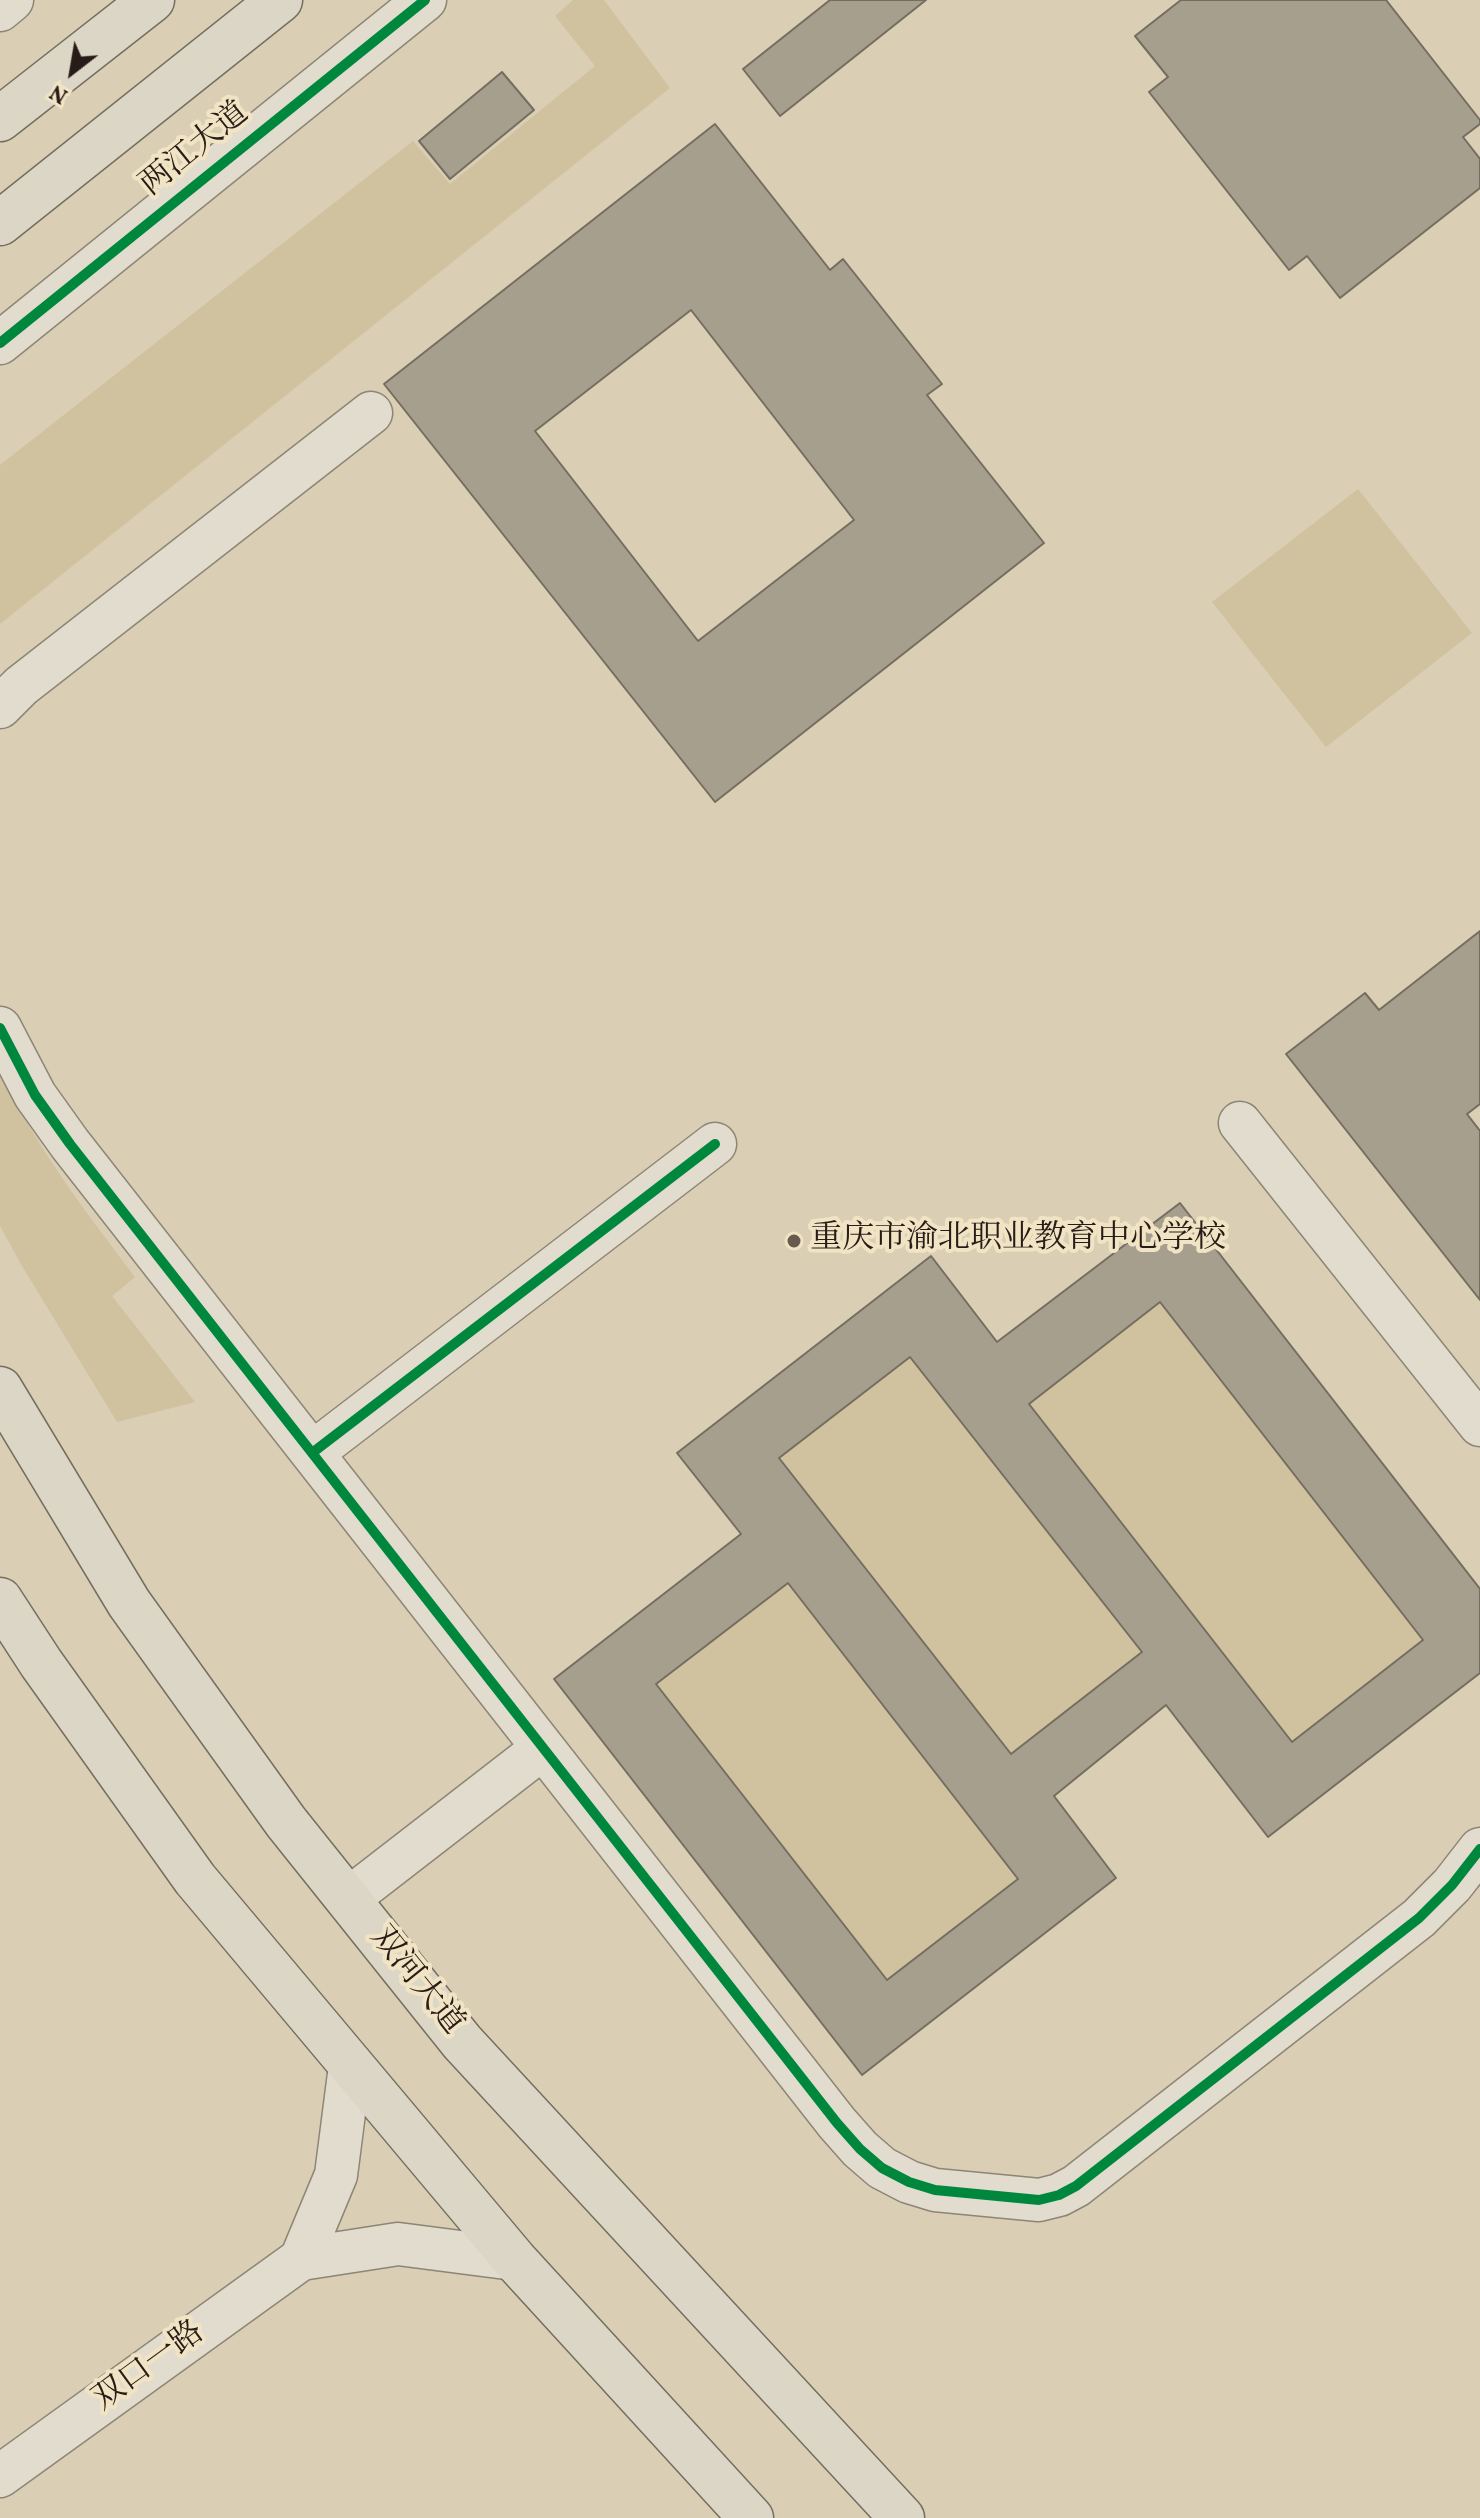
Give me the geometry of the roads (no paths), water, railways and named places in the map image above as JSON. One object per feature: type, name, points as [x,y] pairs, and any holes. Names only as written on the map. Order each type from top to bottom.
[{"type":"main road","points":[[0,119],[152,0]]},
{"type":"main road","name":"两江大道","points":[[0,223],[280,0]]},
{"type":"main road","name":"双河大道","points":[[0,1389],[129,1603],[286,1822],[462,2042],[902,2518]]},
{"type":"main road","points":[[0,1600],[41,1663],[195,1879],[514,2259],[751,2518]]},
{"type":"street","points":[[0,10],[12,0]]},
{"type":"street","name":"两江大道","points":[[0,343],[425,0]]},
{"type":"street","points":[[0,707],[21,686],[371,413]]},
{"type":"street","points":[[0,1028],[35,1095],[70,1144],[827,2111],[860,2149],[882,2168],[909,2182],[935,2190],[1039,2200],[1059,2195],[1076,2186],[1419,1918],[1452,1885],[1480,1849]]},
{"type":"street","points":[[1240,1123],[1480,1425]]},
{"type":"street","points":[[312,1453],[715,1144]]},
{"type":"street","points":[[348,1899],[543,1748]]},
{"type":"street","points":[[301,2259],[336,2175],[350,2066]]},
{"type":"street","points":[[301,2259],[398,2244],[514,2259]]},
{"type":"street","name":"双口一路","points":[[0,2476],[301,2259]]},
{"type":"place","name":"重庆市渝北职业教育中心学校","points":[[794,1241]]}]
